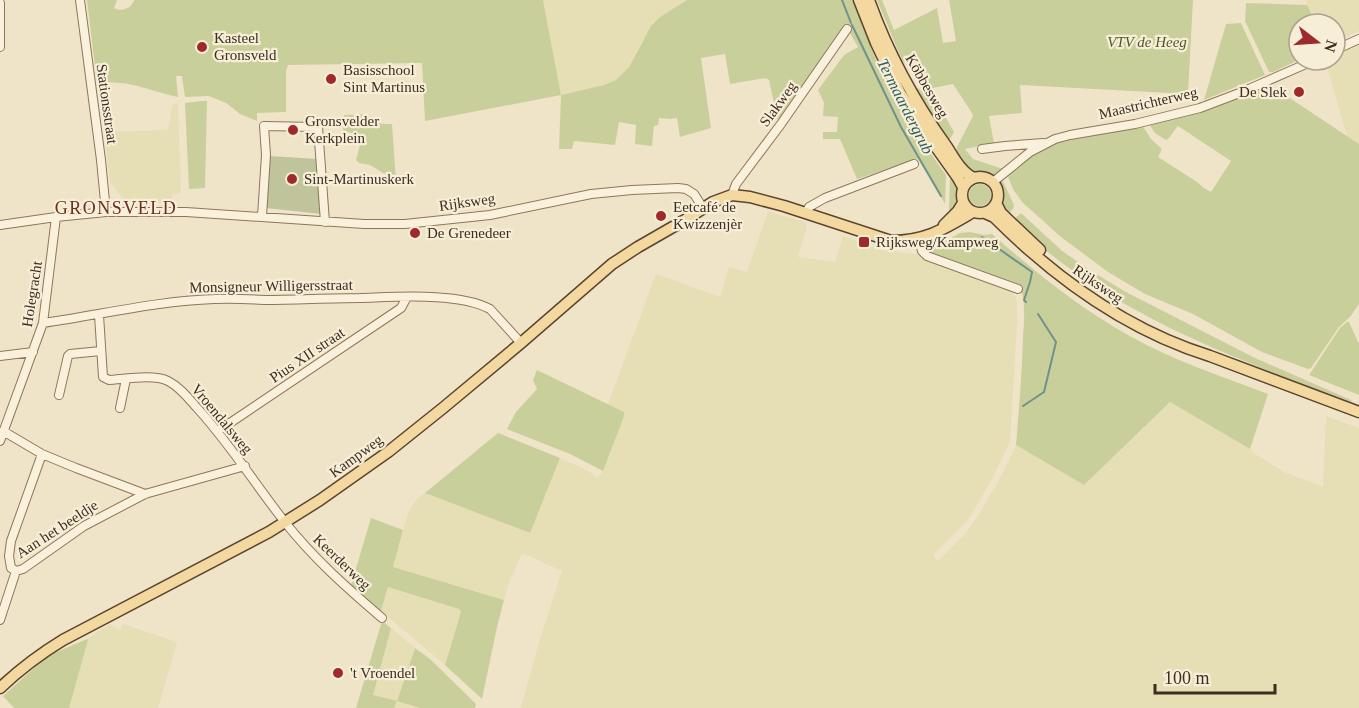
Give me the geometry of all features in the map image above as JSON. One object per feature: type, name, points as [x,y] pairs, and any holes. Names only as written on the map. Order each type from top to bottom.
[{"type":"main road","name":"Köbbesweg","points":[[859,0],[900,93],[963,188]]},
{"type":"main road","name":"Köbbesweg","points":[[869,0],[894,61],[921,109],[961,166],[974,178]]},
{"type":"main road","points":[[984,177],[993,182],[998,192],[996,203],[986,213],[973,212],[963,203],[961,195],[963,188],[968,181],[974,178],[984,177]]},
{"type":"main road","points":[[703,208],[732,195],[750,197],[886,240],[908,241],[934,233],[973,212]]},
{"type":"main road","points":[[934,233],[958,211],[963,203]]},
{"type":"main road","name":"Rijksweg","points":[[996,203],[1001,213],[1031,242],[1077,281],[1124,312],[1210,356]]},
{"type":"main road","name":"Kampweg","points":[[0,688],[25,666],[56,644],[285,523],[320,500],[388,452],[522,343],[612,264],[703,208]]},
{"type":"main road","name":"Rijksweg","points":[[986,213],[994,217],[1056,273],[1105,308],[1186,349],[1359,412]]},
{"type":"street","name":"Stationsstraat","points":[[80,0],[106,212]]},
{"type":"street","points":[[0,3],[0,47]]},
{"type":"street","name":"Slakweg","points":[[732,195],[736,183],[781,124],[847,29]]},
{"type":"street","name":"Maastrichterweg","points":[[993,182],[1029,152],[1047,142],[1070,135],[1135,124],[1200,108],[1288,72]]},
{"type":"street","points":[[262,216],[266,155],[264,126],[318,127],[325,222]]},
{"type":"street","points":[[982,150],[1047,142]]},
{"type":"street","points":[[806,213],[809,207],[825,198],[914,164]]},
{"type":"street","name":"Rijksweg","points":[[0,225],[106,212],[186,212],[391,225],[490,215],[591,194],[678,188],[686,189],[694,194],[703,208]]},
{"type":"street","name":"Holegracht","points":[[0,441],[43,323],[56,217]]},
{"type":"street","points":[[919,239],[922,251],[927,256],[1018,289]]},
{"type":"street","name":"Monsigneur Willigersstraat","points":[[43,323],[156,304],[215,298],[266,300],[407,297],[465,300],[477,303],[490,309],[522,343]]},
{"type":"street","name":"Pius XII straat","points":[[218,431],[401,308],[407,297]]},
{"type":"street","name":"Vroendalsweg","points":[[99,315],[103,377],[109,380],[158,378],[168,381],[179,389],[218,431],[285,523]]},
{"type":"street","points":[[60,395],[68,356],[101,351]]},
{"type":"street","points":[[0,356],[33,352]]},
{"type":"street","points":[[120,408],[126,379]]},
{"type":"street","name":"Aan het beeldje","points":[[3,431],[42,454],[145,494]]},
{"type":"street","name":"Aan het beeldje","points":[[42,454],[11,541],[9,556],[11,568],[16,571],[23,569],[84,525],[145,494],[245,466]]},
{"type":"street","name":"Keerderweg","points":[[285,523],[319,561],[382,618]]},
{"type":"street","name":"Aan het beeldje","points":[[0,620],[16,571]]},
{"type":"shaded area","points":[[543,0],[687,0],[660,17],[640,44],[629,67],[616,80],[561,95]]},
{"type":"shaded area","points":[[1307,0],[1359,0],[1359,31],[1347,37],[1347,12],[1310,12]]},
{"type":"shaded area","points":[[1359,42],[1359,144],[1347,136],[1328,72],[1347,72],[1347,48]]},
{"type":"shaded area","points":[[178,103],[181,193],[172,194],[172,203],[126,203],[110,182],[104,132],[167,130],[172,106]]},
{"type":"shaded area","points":[[768,212],[806,222],[798,257],[835,262],[843,236],[881,250],[920,254],[927,260],[1008,288],[1015,296],[1017,322],[1010,442],[968,520],[933,555],[938,561],[966,533],[977,517],[1000,479],[1016,445],[1084,485],[1170,402],[1250,449],[1284,472],[1323,487],[1326,416],[1359,428],[1359,708],[521,708],[562,571],[522,553],[504,600],[393,567],[410,509],[425,493],[529,533],[560,458],[588,471],[596,479],[603,471],[624,412],[608,404],[656,274],[720,297],[729,267],[747,272]]},
{"type":"shaded area","points":[[388,587],[459,609],[461,612],[445,665],[381,611]]},
{"type":"shaded area","points":[[110,624],[120,630],[123,624],[177,642],[158,708],[69,708],[87,639]]},
{"type":"shaded area","points":[[391,628],[415,648],[397,701],[420,708],[394,708],[397,702],[372,695]]},
{"type":"green space","points":[[87,0],[117,0],[114,8],[120,10],[128,8],[134,0],[543,0],[561,95],[425,121],[422,63],[288,65],[286,112],[257,113],[257,121],[209,96],[185,97],[182,76],[176,76],[178,97],[129,84],[97,83]]},
{"type":"green space","points":[[687,0],[852,0],[883,77],[894,98],[946,175],[945,204],[918,159],[857,179],[840,139],[823,139],[823,132],[837,132],[838,117],[823,116],[824,103],[818,90],[844,55],[858,47],[846,26],[778,121],[769,80],[766,78],[730,84],[725,54],[701,58],[711,128],[680,137],[677,118],[659,118],[658,125],[654,126],[652,146],[635,144],[636,125],[619,122],[615,145],[574,141],[572,149],[559,149],[561,95],[616,80],[629,67],[651,26],[660,17]]},
{"type":"green space","name":"VTV de Heeg","points":[[877,0],[882,0],[894,30],[937,8],[943,43],[956,41],[949,0],[1193,0],[1188,94],[1020,85],[1022,113],[989,116],[994,143],[965,149],[973,159],[1003,169],[991,176],[970,172],[956,152],[973,116],[972,113],[953,84],[933,88],[916,80],[913,71],[902,60]]},
{"type":"green space","points":[[1246,3],[1307,5],[1310,12],[1287,12],[1287,66],[1273,72],[1269,72],[1245,21]]},
{"type":"green space","points":[[1241,23],[1265,75],[1204,100],[1226,24]]},
{"type":"green space","points":[[912,85],[934,97],[954,132],[948,142]]},
{"type":"green space","points":[[1270,85],[1359,144],[1359,304],[1308,369],[1262,352],[1193,314],[1145,294],[1108,272],[1061,237],[1022,202],[1007,174],[1046,146],[1067,139],[1142,125],[1151,139],[1162,149],[1158,157],[1211,192],[1231,161],[1178,126],[1166,140],[1155,133],[1149,124],[1216,105]]},
{"type":"green space","points":[[207,101],[205,188],[189,189],[185,103]]},
{"type":"green space","points":[[365,114],[382,124],[392,124],[396,181],[370,165],[359,163],[356,160],[362,137],[343,130],[344,115]]},
{"type":"green space","points":[[269,156],[318,159],[321,214],[266,208]]},
{"type":"green space","points":[[952,175],[959,194],[952,213],[949,210]]},
{"type":"green space","points":[[1002,179],[1014,205],[1007,215],[1001,200]]},
{"type":"green space","points":[[976,184],[984,184],[991,191],[991,199],[984,206],[976,206],[969,199],[969,191]]},
{"type":"green space","points":[[1021,213],[1061,250],[1124,291],[1255,358],[1352,402],[1191,338],[1114,298],[1031,238],[1013,220]]},
{"type":"green space","points":[[960,233],[992,234],[1057,288],[1128,335],[1179,360],[1268,394],[1250,449],[1170,402],[1084,485],[1016,445],[1024,318],[1020,287],[931,254],[924,249],[934,247]]},
{"type":"green space","points":[[1347,322],[1359,344],[1359,395],[1309,375],[1340,328]]},
{"type":"green space","points":[[537,370],[624,412],[603,471],[570,454],[507,429],[516,412],[537,389],[533,380]]},
{"type":"green space","points":[[498,433],[560,458],[530,533],[425,493]]},
{"type":"green space","points":[[371,518],[403,530],[393,567],[504,600],[482,699],[445,665],[461,612],[459,609],[388,587],[381,611],[351,585]]},
{"type":"green space","points":[[382,621],[391,628],[373,695],[397,701],[394,708],[356,708]]},
{"type":"green space","points":[[87,639],[69,708],[14,708],[3,696],[50,655]]},
{"type":"green space","points":[[415,648],[430,659],[476,704],[475,708],[420,708],[397,701]]},
{"type":"waterway","name":"Termaardergrub","points":[[842,0],[851,23]]},
{"type":"waterway","name":"Termaardergrub","points":[[852,25],[901,127],[941,196]]},
{"type":"waterway","name":"Termaardergrub","points":[[982,237],[1032,272],[1024,300],[1026,302]]},
{"type":"waterway","name":"Termaardergrub","points":[[1023,406],[1044,392],[1056,342],[1038,314]]},
{"type":"place","name":"Kasteel Gronsveld","points":[[202,47]]},
{"type":"place","name":"Basisschool Sint Martinus","points":[[331,79]]},
{"type":"place","name":"De Slek","points":[[1299,92]]},
{"type":"place","name":"Gronsvelder Kerkplein","points":[[293,130]]},
{"type":"place","name":"Sint-Martinuskerk","points":[[292,179]]},
{"type":"place","name":"Eetcafé de Kwizzenjèr","points":[[661,216]]},
{"type":"place","name":"De Grenedeer","points":[[415,233]]},
{"type":"place","name":"Rijksweg/Kampweg","points":[[864,242]]},
{"type":"place","name":"'t Vroendel","points":[[338,673]]},
{"type":"district","name":"GRONSVELD","points":[[116,208]]}]
